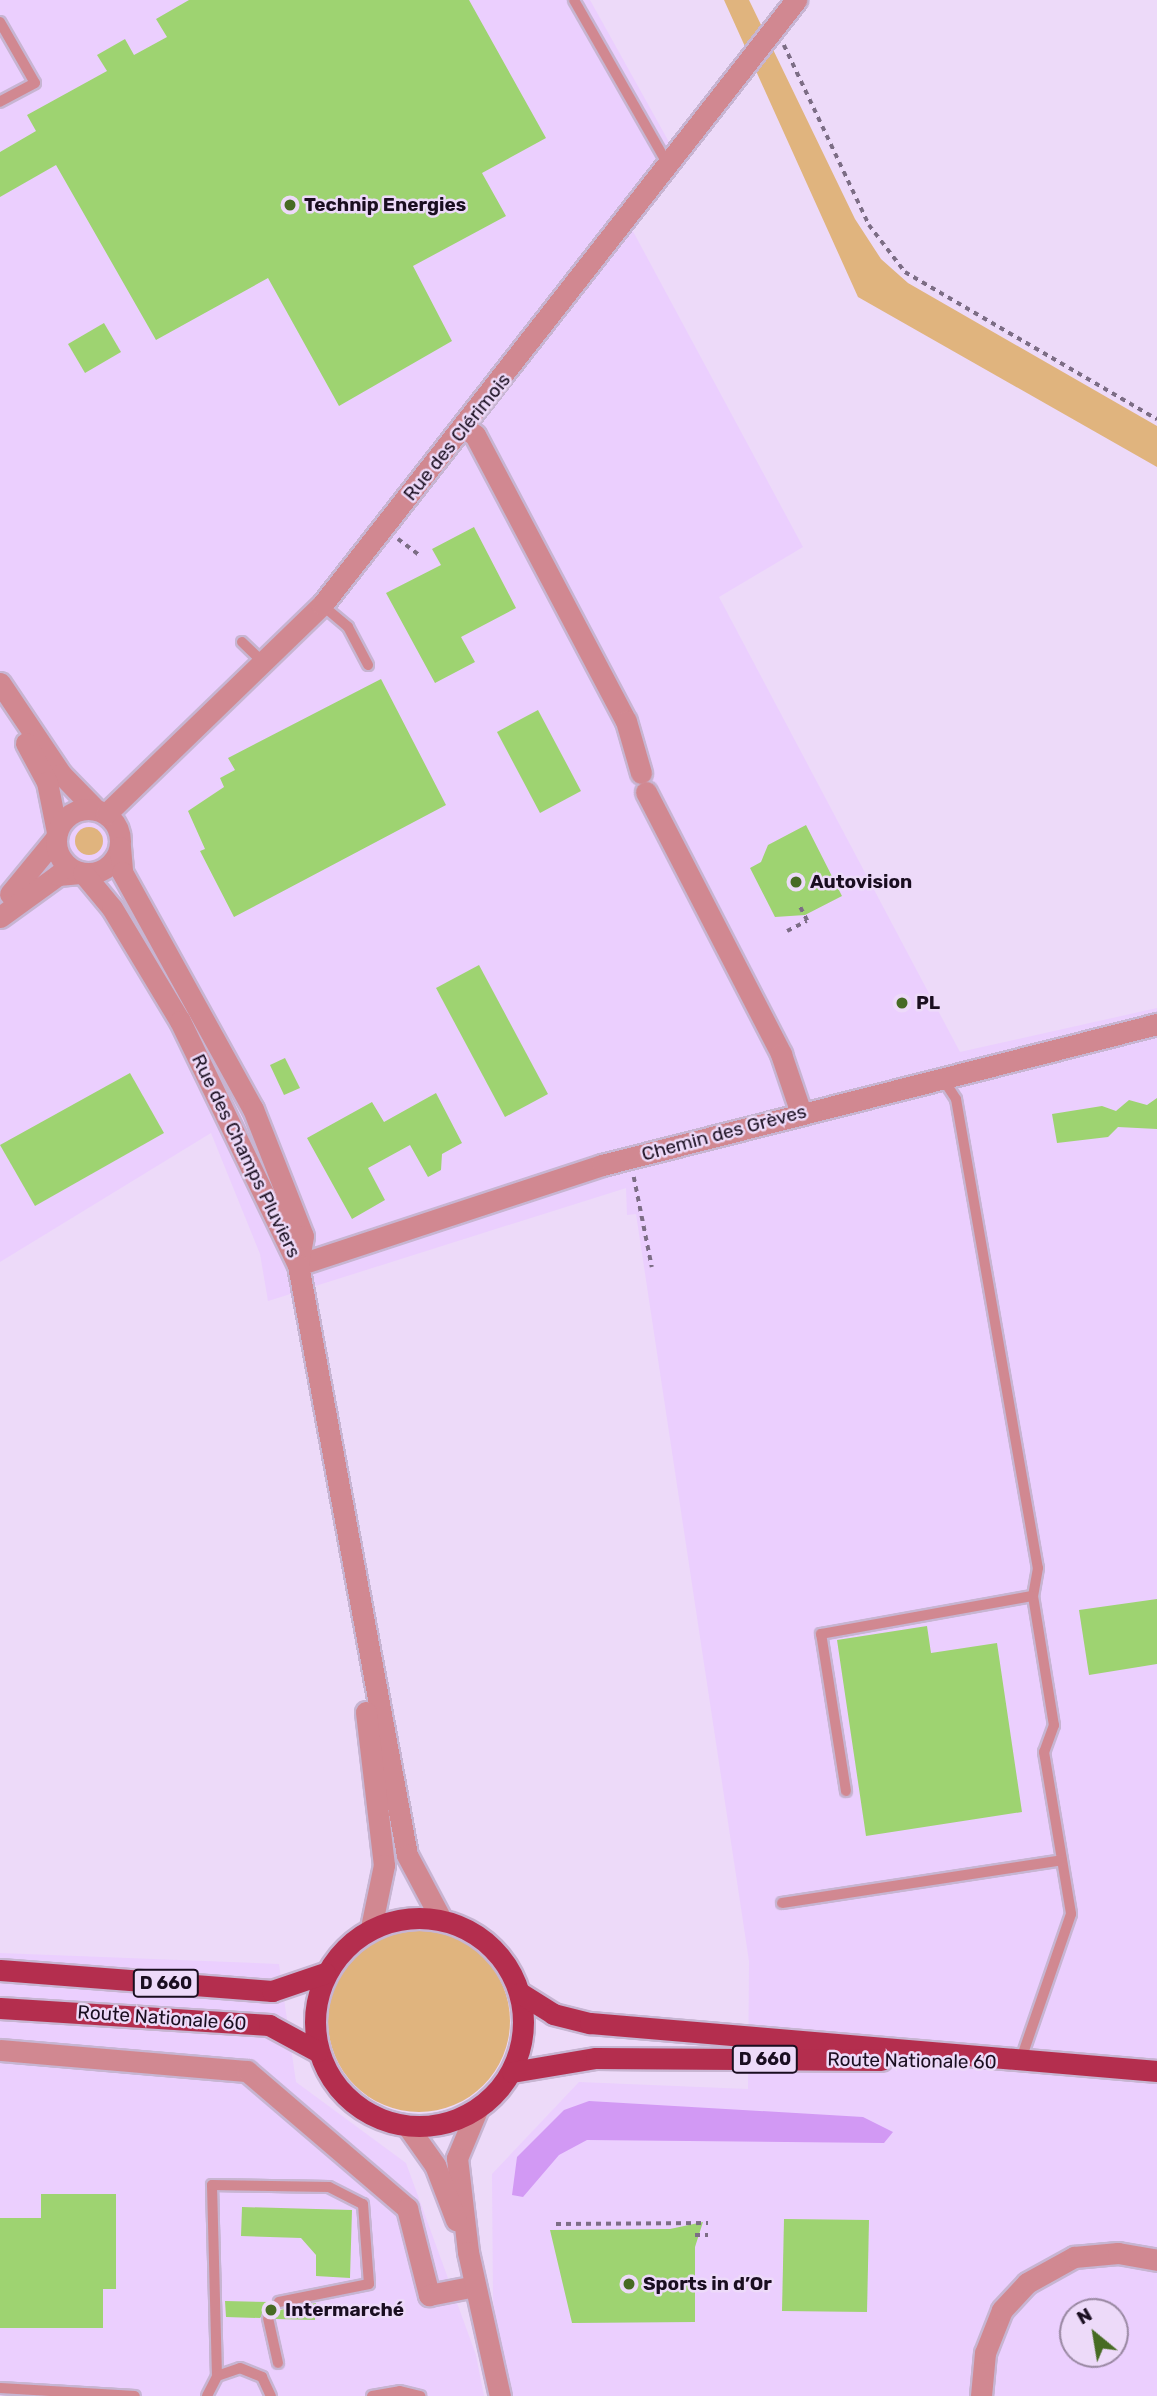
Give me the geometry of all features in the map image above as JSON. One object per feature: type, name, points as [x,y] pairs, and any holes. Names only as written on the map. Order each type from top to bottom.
[{"type":"main road","points":[[405,1917],[441,1919],[476,1933],[503,1959],[520,1993],[523,2033],[512,2072],[477,2110],[444,2124],[408,2127],[368,2115],[346,2097],[317,2051],[314,2011],[325,1973],[370,1928],[405,1917]]},
{"type":"main road","name":"Route Nationale 60","points":[[0,1970],[272,1991],[325,1973]]},
{"type":"main road","name":"Route Nationale 60","points":[[520,1993],[553,2014],[590,2023],[1020,2062],[1157,2071]]},
{"type":"main road","name":"Route Nationale 60","points":[[0,2008],[269,2025],[317,2051]]},
{"type":"main road","name":"Route Nationale 60","points":[[512,2072],[596,2058],[1020,2062]]},
{"type":"street","name":"Rue des Clérimois","points":[[101,812],[322,605],[464,428],[796,0]]},
{"type":"street","points":[[464,428],[475,435],[626,721],[643,782],[781,1054],[801,1112]]},
{"type":"street","points":[[0,683],[61,774],[118,828],[120,847],[104,870],[58,875],[0,917]]},
{"type":"street","points":[[0,695],[47,782],[56,836],[64,863],[83,873]]},
{"type":"street","points":[[0,904],[45,860],[67,816],[101,812]]},
{"type":"street","name":"Rue des Champs Pluviers","points":[[120,847],[122,872],[253,1109],[303,1236],[298,1265]]},
{"type":"street","name":"Rue des Champs Pluviers","points":[[83,873],[113,908],[180,1021],[298,1265]]},
{"type":"street","name":"Chemin des Grèves","points":[[298,1265],[628,1158],[801,1112],[1157,1024]]},
{"type":"street","points":[[298,1265],[347,1547],[407,1855],[441,1919]]},
{"type":"street","points":[[347,1547],[384,1865],[370,1928]]},
{"type":"street","points":[[0,2050],[247,2071],[407,2208],[429,2295],[475,2286]]},
{"type":"street","points":[[477,2110],[457,2158],[468,2252],[500,2396]]},
{"type":"street","points":[[408,2127],[435,2165],[468,2252]]},
{"type":"street","points":[[981,2396],[985,2353],[1002,2310],[1027,2283],[1074,2257],[1118,2253],[1157,2260]]},
{"type":"lane","points":[[574,0],[669,166]]},
{"type":"lane","points":[[0,22],[34,83],[0,102]]},
{"type":"lane","points":[[322,605],[348,627],[368,665]]},
{"type":"lane","points":[[242,642],[263,662]]},
{"type":"lane","points":[[943,1079],[956,1099],[1033,1541],[1033,1596],[1054,1725],[1044,1752],[1071,1914],[1020,2062]]},
{"type":"lane","points":[[846,1791],[821,1634],[1033,1596]]},
{"type":"lane","points":[[782,1903],[1062,1860]]},
{"type":"lane","points":[[207,2396],[217,2376],[212,2185],[329,2187],[363,2204],[369,2284],[279,2302]]},
{"type":"lane","points":[[268,2318],[278,2363]]},
{"type":"lane","points":[[217,2376],[252,2370],[271,2396]]},
{"type":"lane","points":[[0,2388],[135,2396]]},
{"type":"lane","points":[[372,2396],[420,2396]]},
{"type":"path","points":[[774,30],[869,225],[905,272],[1157,419]]},
{"type":"path","points":[[384,528],[419,555]]},
{"type":"path","points":[[787,931],[807,920],[799,905]]},
{"type":"path","points":[[628,1158],[652,1267]]},
{"type":"path","points":[[556,2224],[708,2223]]},
{"type":"path","points":[[695,2235],[708,2235]]},
{"type":"shaded area","points":[[0,0],[590,0],[669,142],[621,209],[803,547],[719,597],[960,1052],[1157,1008],[1157,2396],[509,2396],[493,2301],[492,2174],[579,2082],[748,2089],[749,1961],[636,1214],[627,1215],[626,1188],[268,1301],[260,1254],[211,1133],[0,1262]]},
{"type":"shaded area","points":[[724,0],[749,0],[855,219],[881,259],[908,283],[1157,426],[1157,467],[858,297]]},
{"type":"shaded area","points":[[89,827],[99,831],[103,841],[99,851],[89,855],[79,851],[75,841],[79,831]]},
{"type":"shaded area","points":[[419,1930],[454,1937],[470,1945],[483,1957],[495,1970],[503,1986],[510,2021],[503,2056],[495,2072],[483,2085],[470,2097],[454,2105],[419,2112],[384,2105],[368,2097],[355,2085],[343,2072],[335,2056],[328,2021],[335,1986],[343,1970],[355,1957],[368,1945],[384,1937]]},
{"type":"shaded area","points":[[0,1953],[279,1964],[296,2082],[406,2163],[476,2355],[484,2396],[0,2396]]},
{"type":"shaded area","points":[[589,2101],[863,2117],[893,2132],[884,2143],[587,2140],[559,2155],[523,2197],[512,2195],[517,2157],[564,2110]]},
{"type":"building","name":"Technip Energies","points":[[189,0],[469,0],[546,138],[482,173],[506,216],[413,266],[452,341],[339,406],[268,278],[156,340],[56,165],[0,197],[0,152],[36,131],[27,115],[107,71],[97,55],[125,39],[134,55],[167,37],[156,19]]},
{"type":"building","points":[[104,323],[121,352],[85,373],[68,344]]},
{"type":"building","points":[[474,527],[516,608],[461,637],[475,662],[435,683],[386,593],[441,565],[432,549]]},
{"type":"building","points":[[381,679],[446,805],[234,917],[200,851],[205,849],[188,811],[224,787],[220,778],[235,770],[228,758]]},
{"type":"building","points":[[538,710],[581,791],[540,813],[497,732]]},
{"type":"building","name":"Autovision","points":[[806,825],[842,896],[805,915],[775,917],[750,868],[761,862],[768,845]]},
{"type":"building","points":[[479,965],[548,1094],[505,1117],[436,988]]},
{"type":"building","points":[[285,1058],[300,1088],[284,1095],[270,1065]]},
{"type":"building","points":[[130,1073],[164,1133],[35,1206],[0,1145]]},
{"type":"building","points":[[436,1093],[462,1143],[442,1154],[441,1170],[428,1177],[410,1145],[368,1168],[385,1200],[352,1219],[307,1138],[372,1102],[384,1122]]},
{"type":"building","points":[[1157,1098],[1157,1129],[1118,1127],[1108,1137],[1057,1143],[1052,1114],[1102,1106],[1116,1111],[1129,1100],[1147,1105]]},
{"type":"building","points":[[1157,1599],[1157,1664],[1089,1675],[1079,1610]]},
{"type":"building","points":[[927,1626],[931,1653],[997,1643],[1022,1812],[866,1836],[837,1640]]},
{"type":"building","points":[[41,2194],[116,2194],[116,2289],[103,2289],[103,2328],[0,2328],[0,2218],[41,2218]]},
{"type":"building","points":[[242,2207],[352,2210],[350,2278],[316,2276],[316,2255],[301,2238],[241,2236]]},
{"type":"building","points":[[784,2219],[869,2220],[867,2312],[782,2311]]},
{"type":"building","name":"Sports in d’Or","points":[[703,2222],[695,2247],[695,2322],[572,2323],[550,2230],[670,2229]]},
{"type":"building","name":"Intermarché","points":[[225,2301],[271,2302],[280,2310],[316,2303],[315,2320],[276,2319],[267,2310],[260,2318],[226,2317]]},
{"type":"place","name":"Technip Energies","points":[[290,205]]},
{"type":"place","name":"Autovision","points":[[796,882]]},
{"type":"place","name":"PL","points":[[902,1003]]},
{"type":"place","name":"Sports in d’Or","points":[[629,2284]]},
{"type":"place","name":"Intermarché","points":[[271,2310]]}]
